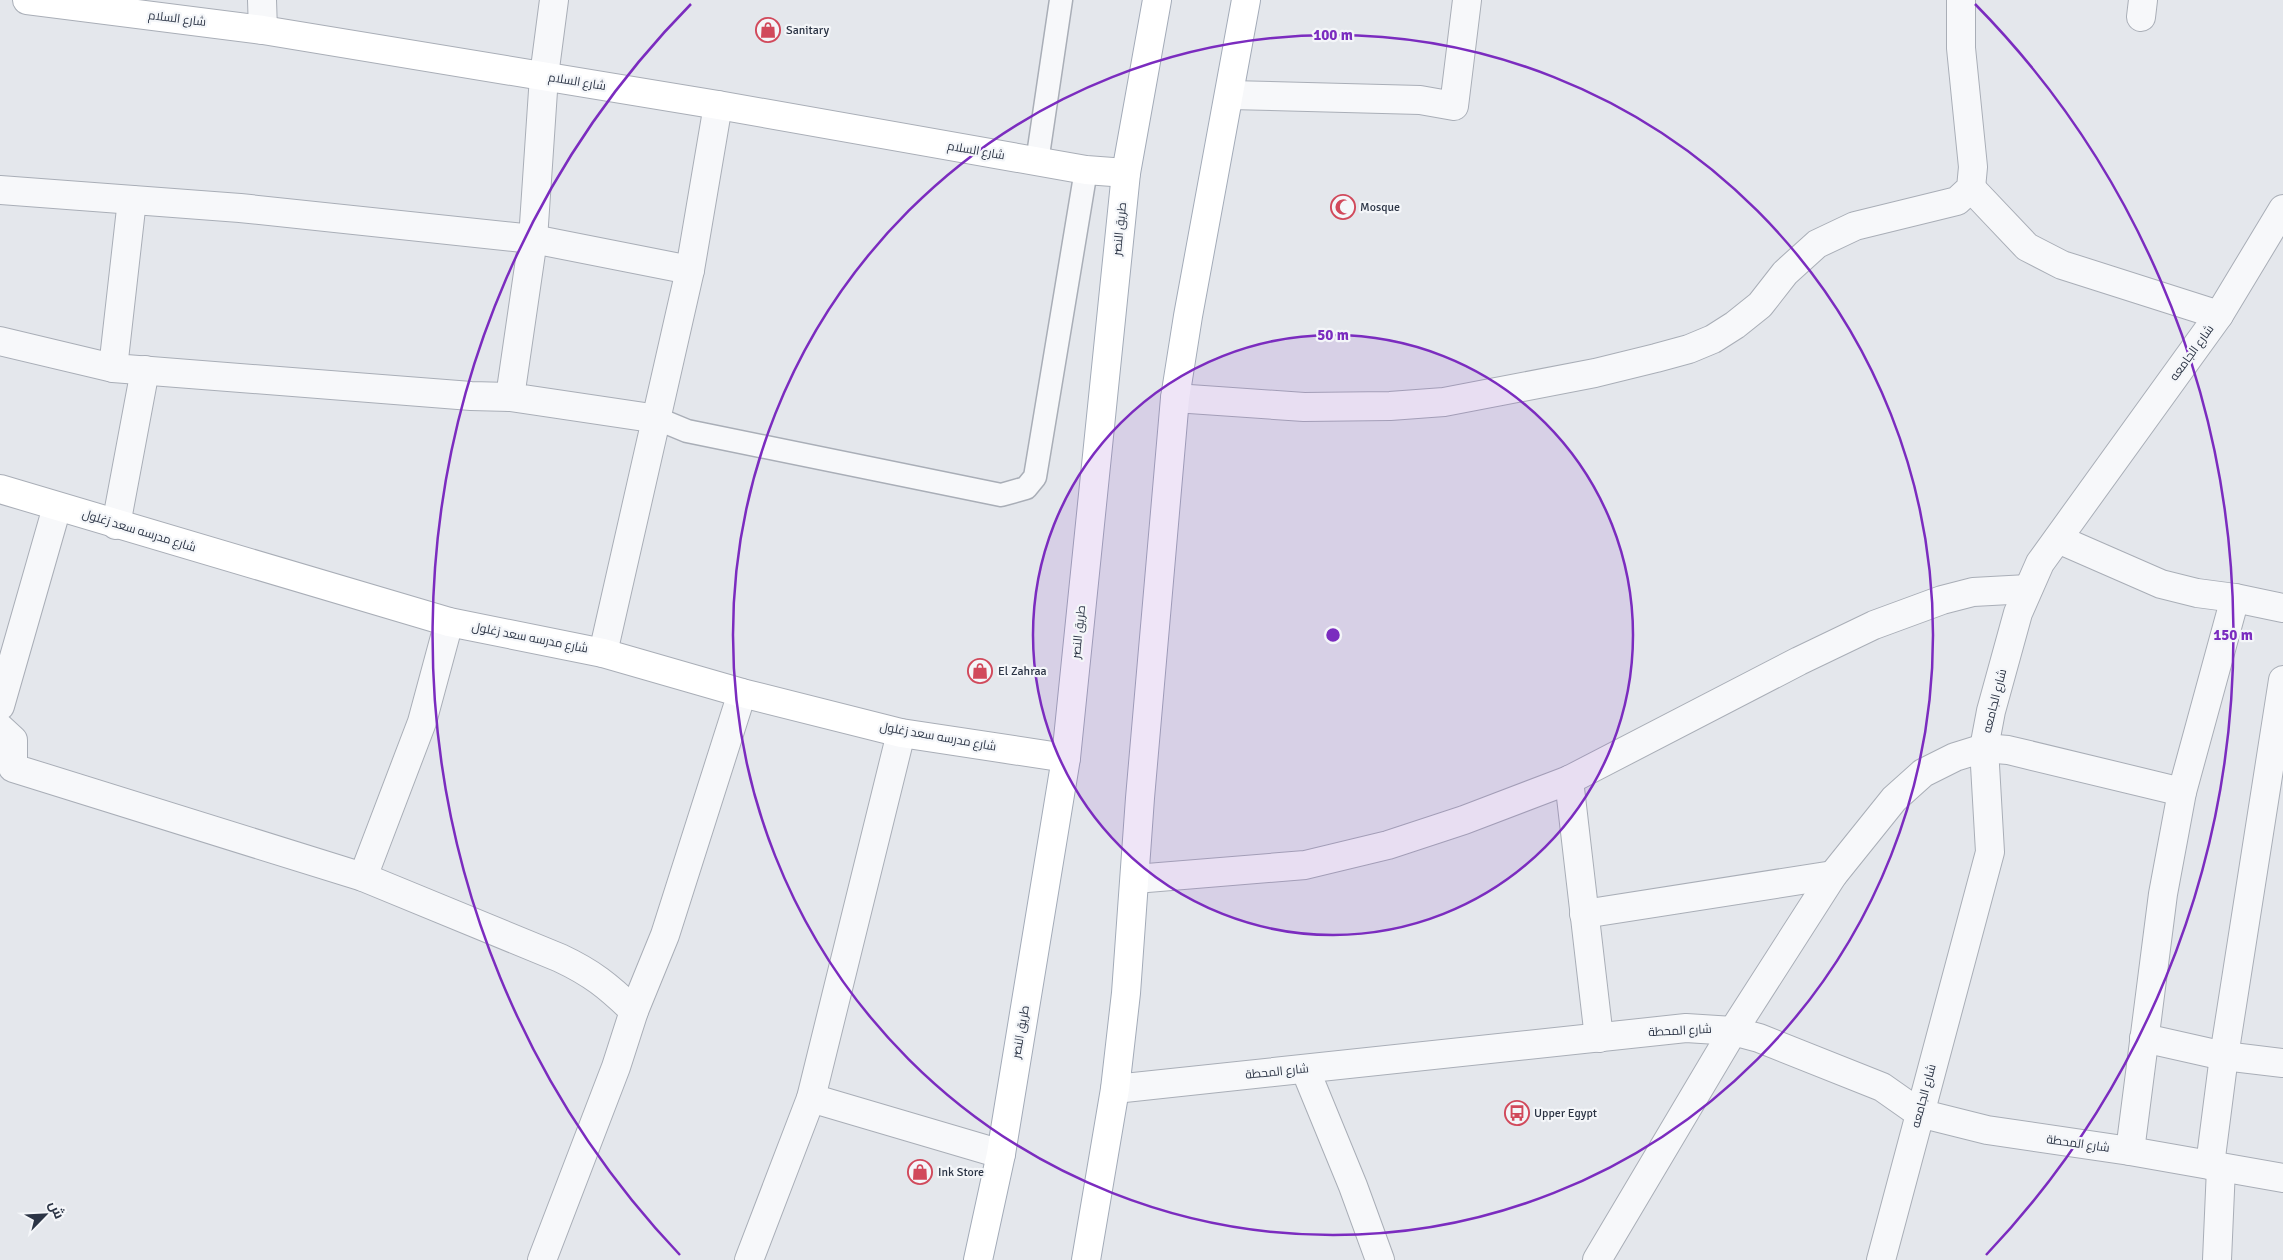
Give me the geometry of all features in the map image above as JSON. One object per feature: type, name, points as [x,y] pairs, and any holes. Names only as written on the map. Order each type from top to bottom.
[{"type":"main road","name":"شارع السلام","points":[[30,0],[263,30],[718,105],[1037,162],[1086,170],[1126,173]]},
{"type":"main road","name":"طريق النصر","points":[[978,1260],[1001,1154],[1066,758],[1126,173],[1157,0]]},
{"type":"main road","points":[[1086,1260],[1114,1089],[1126,993],[1167,476],[1175,398],[1188,316],[1246,0]]},
{"type":"main road","name":"شارع مدرسه سعد زغلول","points":[[0,489],[116,525],[449,622],[603,653],[742,692],[902,733],[1066,758]]},
{"type":"street","points":[[262,0],[263,30]]},
{"type":"street","points":[[510,397],[533,239],[544,76],[554,0]]},
{"type":"street","points":[[1230,95],[1420,100],[1454,106],[1467,0]]},
{"type":"street","points":[[1175,398],[1304,407],[1390,406],[1444,402],[1595,373],[1689,349],[1713,339],[1760,305],[1785,273],[1817,244],[1855,226],[1957,201],[1971,188],[1973,167],[1962,48],[1961,0]]},
{"type":"street","points":[[603,653],[658,419],[690,270],[718,105]]},
{"type":"street","points":[[1971,188],[2027,247],[2062,265],[2219,315]]},
{"type":"street","points":[[0,190],[240,208],[533,239],[690,270]]},
{"type":"street","points":[[113,368],[132,200]]},
{"type":"street","name":"شارع الجامعه","points":[[1881,1260],[1990,852],[1984,748],[1991,711],[2018,614],[2040,563],[2219,315],[2283,209]]},
{"type":"street","points":[[0,341],[113,368],[471,396],[510,397],[658,419]]},
{"type":"street","points":[[116,525],[145,370]]},
{"type":"street","points":[[0,706],[57,507]]},
{"type":"street","points":[[2058,539],[2162,584],[2197,593],[2235,598],[2283,608]]},
{"type":"street","points":[[1135,879],[1305,865],[1388,845],[1464,820],[1569,780],[1799,661],[1874,625],[1942,600],[1972,592],[2028,588]]},
{"type":"street","points":[[2130,1151],[2163,894],[2182,792],[2235,598]]},
{"type":"street","points":[[363,877],[422,722],[449,622]]},
{"type":"street","points":[[2217,1260],[2216,1166],[2224,1056],[2283,680]]},
{"type":"street","points":[[542,1260],[616,1067],[634,1011],[666,935],[742,692]]},
{"type":"street","points":[[0,728],[13,740],[13,768],[363,877],[582,969],[608,986],[634,1011]]},
{"type":"street","points":[[749,1260],[811,1098],[902,733]]},
{"type":"street","points":[[1597,1260],[1733,1031],[1833,875],[1894,799],[1923,773],[1955,757],[1984,748],[2008,750],[2182,792]]},
{"type":"street","points":[[1569,780],[1598,1038]]},
{"type":"street","points":[[1584,914],[1833,875]]},
{"type":"street","name":"شارع المحطة","points":[[1114,1089],[1686,1028],[1733,1031],[1759,1038],[1882,1087],[1919,1113],[1986,1130],[2130,1151],[2283,1178]]},
{"type":"street","points":[[2144,1038],[2224,1056],[2283,1063]]},
{"type":"street","points":[[1305,1069],[1353,1186],[1380,1260]]},
{"type":"street","points":[[811,1098],[1001,1154]]},
{"type":"lane","points":[[1037,162],[1061,0]]},
{"type":"lane","points":[[658,419],[687,431],[1001,495],[1026,488],[1035,477],[1086,170]]},
{"type":"place","name":"Sanitary","points":[[768,30]]},
{"type":"place","name":"Mosque","points":[[1343,207]]},
{"type":"place","name":"El Zahraa","points":[[980,671]]},
{"type":"place","name":"Upper Egypt","points":[[1517,1113]]},
{"type":"place","name":"Ink Store","points":[[920,1172]]}]
